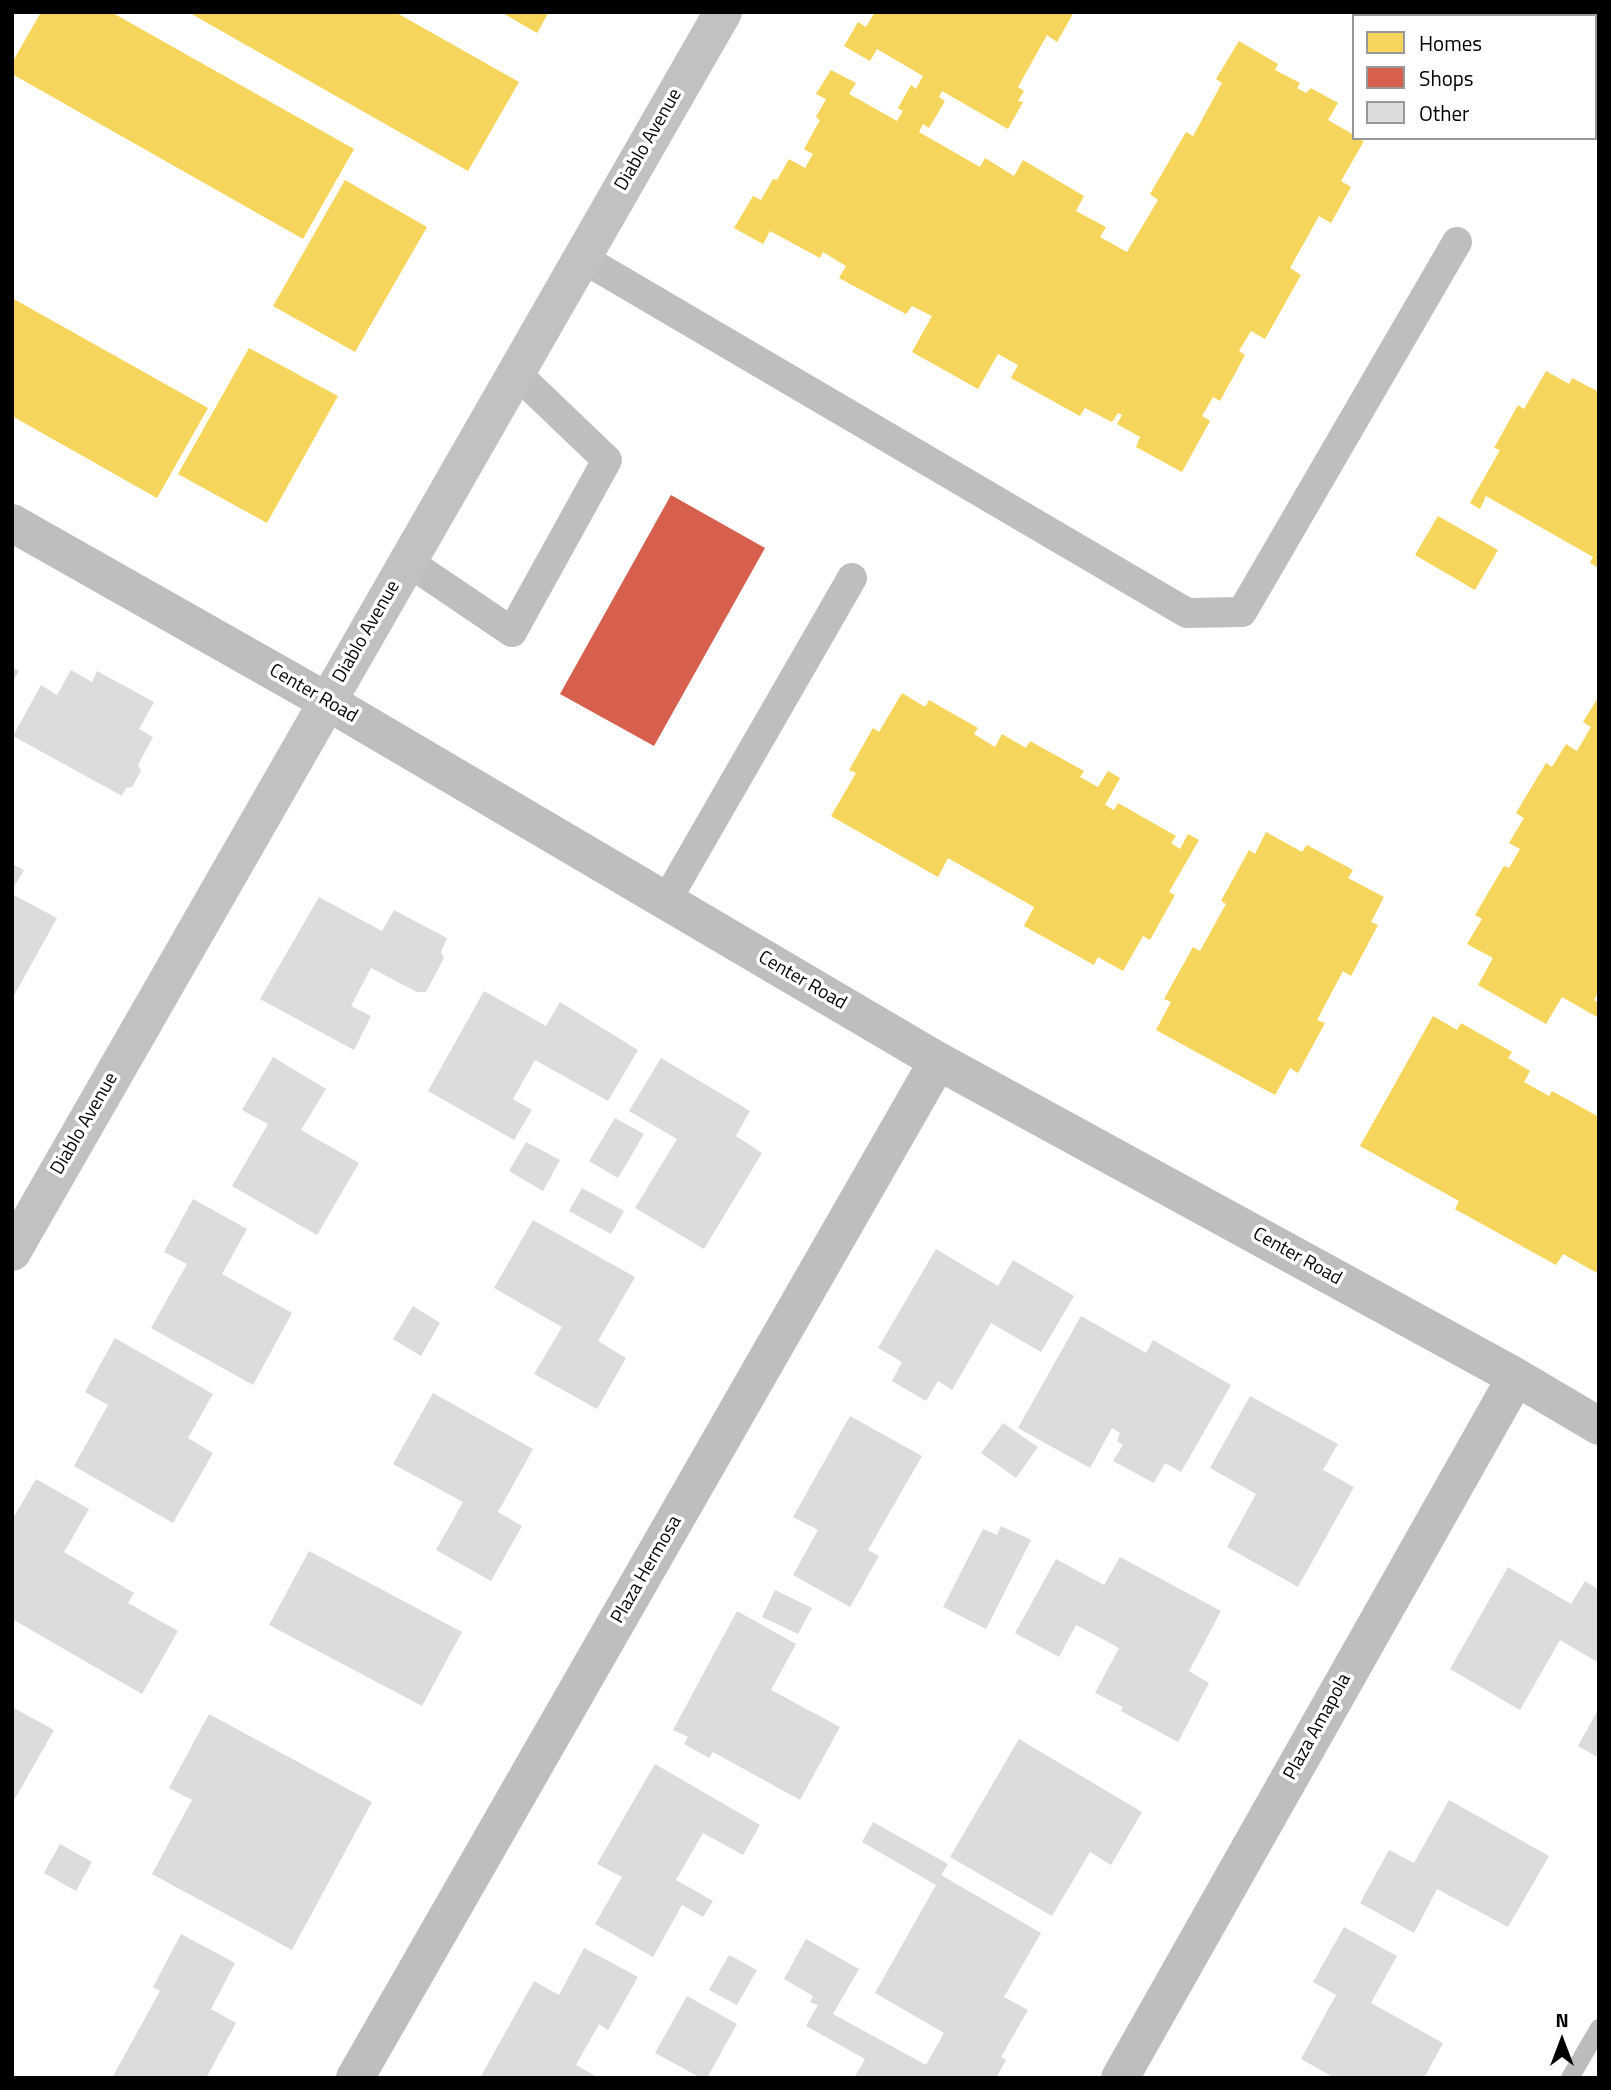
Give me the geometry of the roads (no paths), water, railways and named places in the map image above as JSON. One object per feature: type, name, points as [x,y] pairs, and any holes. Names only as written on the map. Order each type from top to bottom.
[{"type":"street","name":"Diablo Avenue","points":[[12,1252],[723,12]]},
{"type":"street","name":"Center Road","points":[[12,523],[328,702],[939,1061],[1516,1377],[1599,1426]]},
{"type":"street","name":"Plaza Hermosa","points":[[355,2078],[939,1061]]},
{"type":"street","name":"Plaza Amapola","points":[[1120,2078],[1516,1377]]},
{"type":"lane","points":[[582,258],[1187,613],[1242,612],[1457,242]]},
{"type":"lane","points":[[407,561],[512,632],[607,460],[516,373]]},
{"type":"lane","points":[[666,901],[852,578]]},
{"type":"waterway","points":[[1570,2078],[1599,2028]]}]
